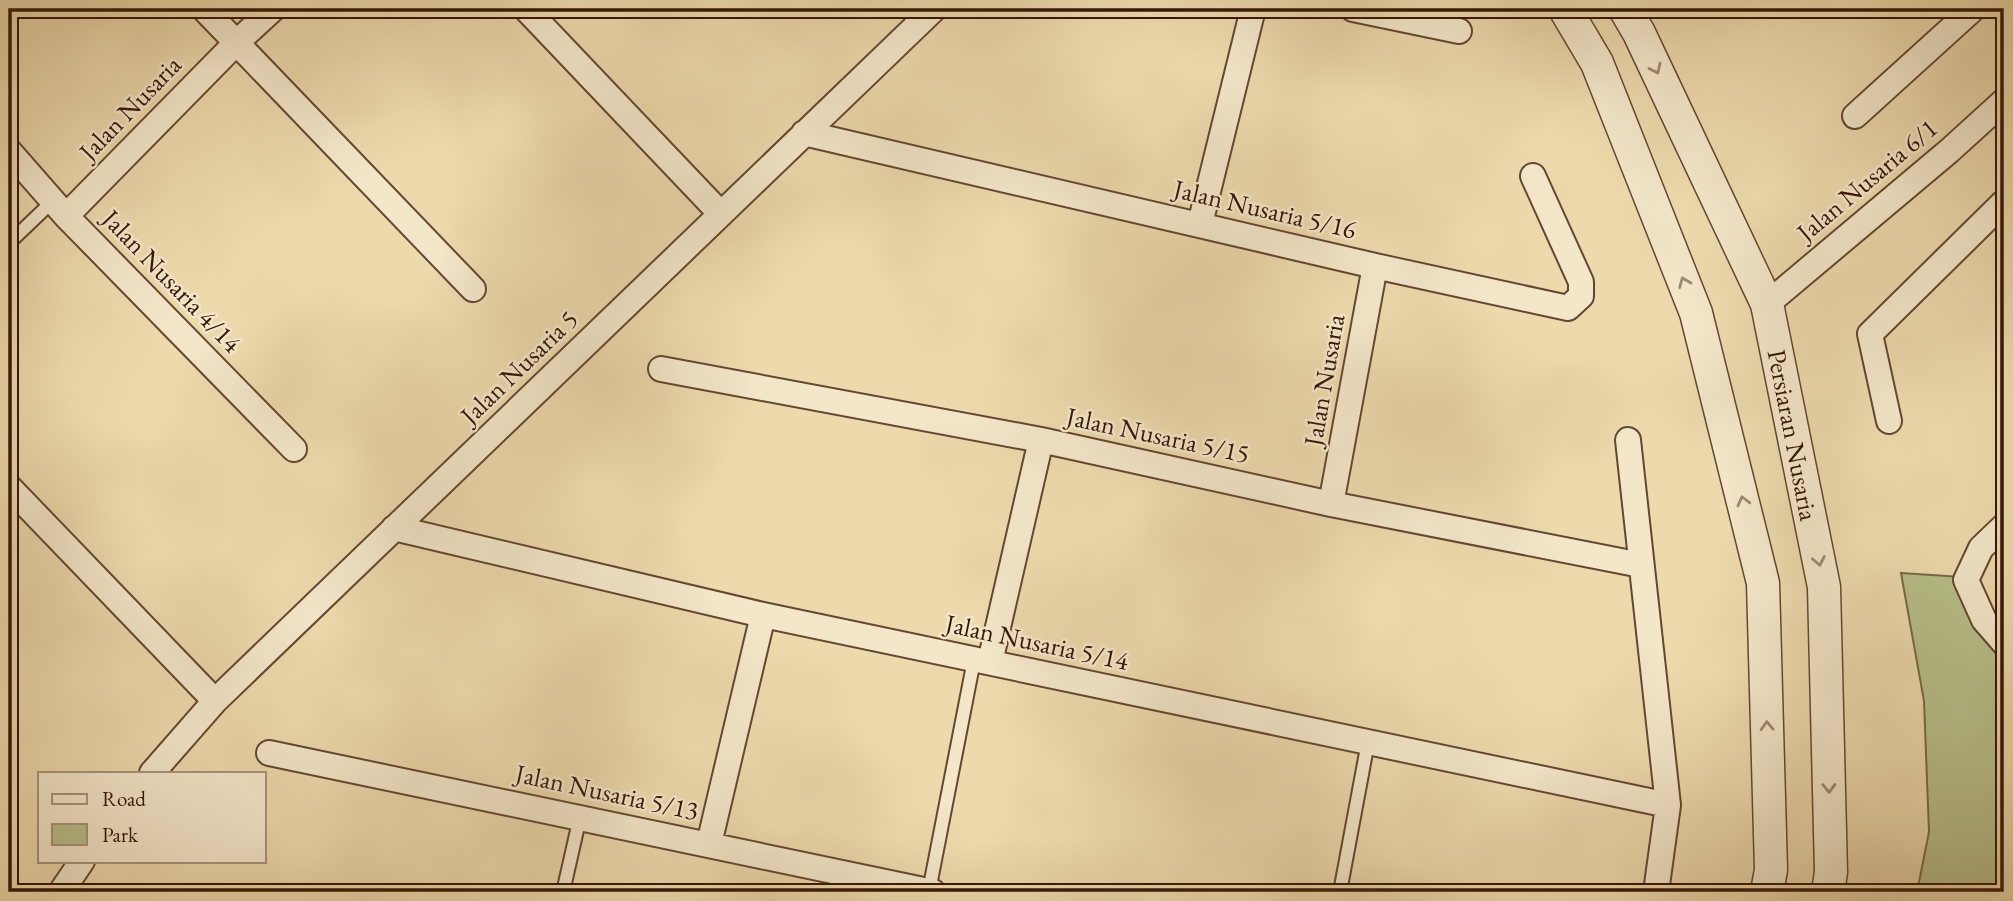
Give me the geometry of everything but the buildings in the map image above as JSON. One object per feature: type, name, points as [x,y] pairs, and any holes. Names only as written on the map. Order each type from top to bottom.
[{"type":"street","points":[[204,9],[472,289]]},
{"type":"street","name":"Jalan Nusaria","points":[[60,208],[273,9]]},
{"type":"street","points":[[526,9],[721,214]]},
{"type":"street","name":"Jalan Nusaria 5","points":[[153,772],[215,701],[934,9]]},
{"type":"street","points":[[1200,224],[1252,9]]},
{"type":"street","points":[[1353,9],[1459,31]]},
{"type":"street","points":[[1565,9],[1597,63],[1696,313],[1763,583],[1771,870],[1768,892]]},
{"type":"street","name":"Persiaran Nusaria","points":[[1625,9],[1767,304],[1824,587],[1831,872],[1828,892]]},
{"type":"street","points":[[1856,116],[1973,9]]},
{"type":"street","name":"Jalan Nusaria 6/1","points":[[1767,304],[1949,151],[2004,101]]},
{"type":"street","name":"Jalan Nusaria 5/16","points":[[804,133],[1375,266],[1568,308],[1581,296],[1581,282],[1533,176]]},
{"type":"street","name":"Jalan Nusaria 4/14","points":[[9,151],[60,208],[295,449]]},
{"type":"street","points":[[1889,421],[1870,334],[2004,202]]},
{"type":"street","name":"Jalan Nusaria","points":[[1331,504],[1375,266]]},
{"type":"street","name":"Jalan Nusaria 5/15","points":[[660,369],[1041,440],[1331,504],[1641,565]]},
{"type":"street","points":[[982,661],[1041,440]]},
{"type":"street","points":[[1628,440],[1668,805],[1656,892]]},
{"type":"street","points":[[9,487],[215,701]]},
{"type":"street","points":[[2004,526],[1981,548],[1966,580],[1984,620],[2004,643]]},
{"type":"street","name":"Jalan Nusaria 5/14","points":[[394,528],[763,615],[1668,805]]},
{"type":"street","points":[[709,844],[763,615]]},
{"type":"street","name":"Jalan Nusaria 5/13","points":[[269,753],[931,892]]},
{"type":"street","points":[[61,892],[81,862]]},
{"type":"lane","points":[[9,243],[60,208]]},
{"type":"lane","points":[[931,892],[982,661]]},
{"type":"lane","points":[[1340,892],[1368,742]]},
{"type":"lane","points":[[563,892],[580,817]]},
{"type":"green space","points":[[1901,573],[1962,577],[2004,651],[2004,891],[1917,892],[1929,832],[1924,701]]}]
